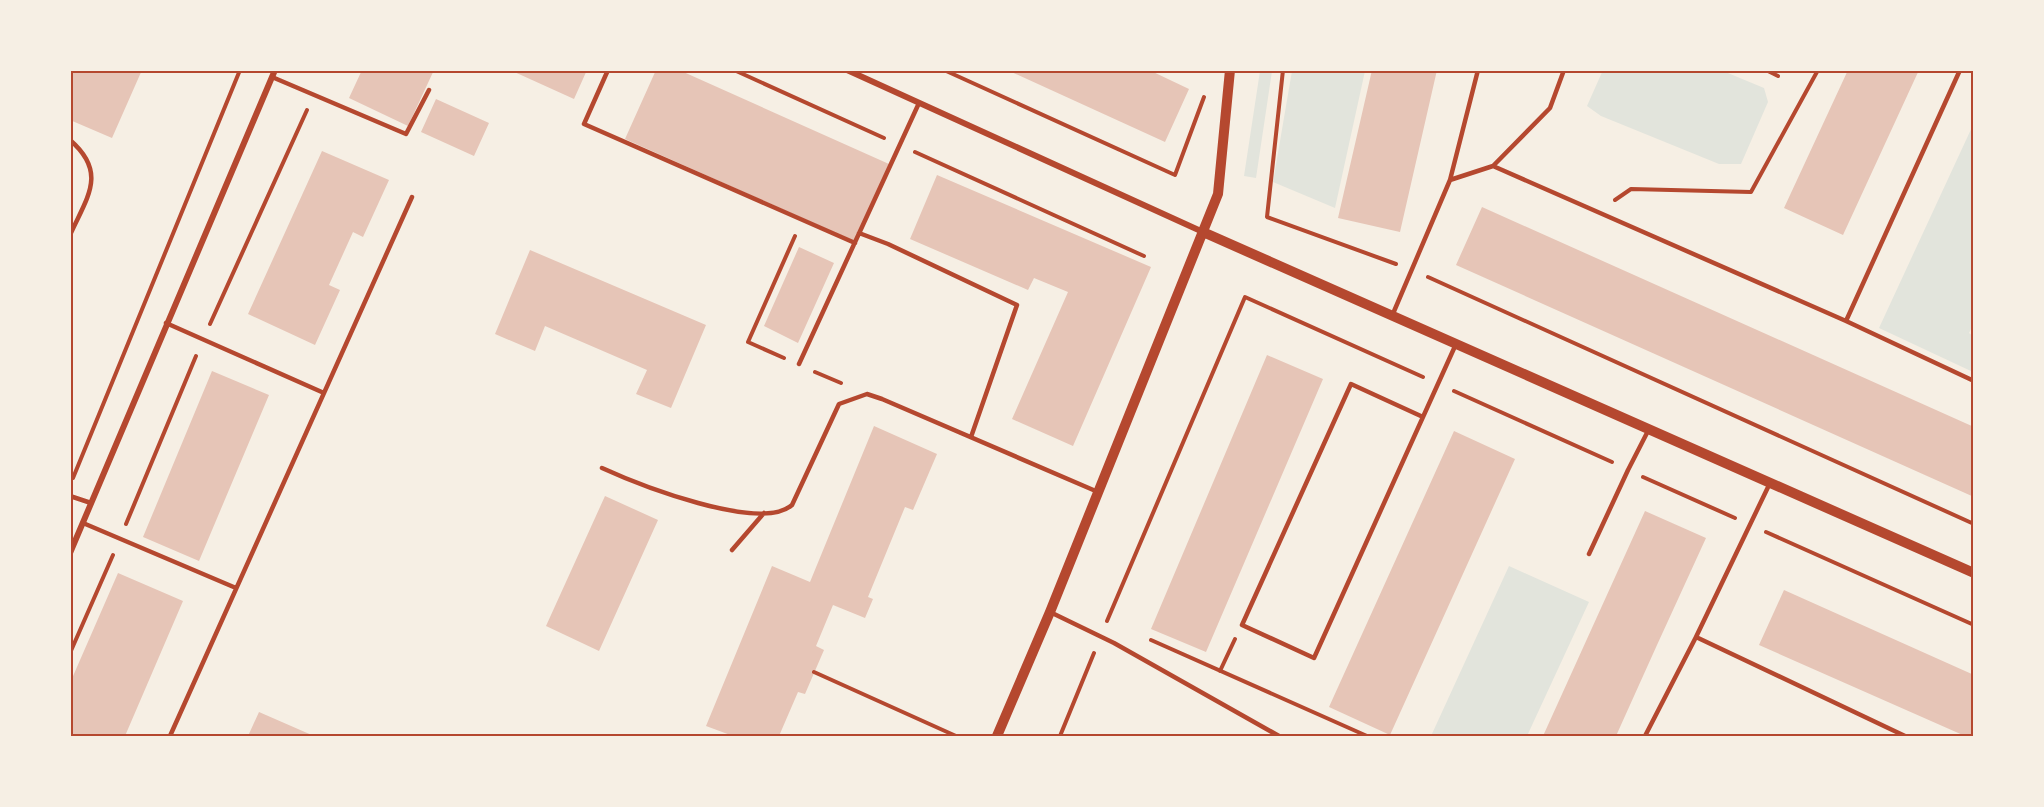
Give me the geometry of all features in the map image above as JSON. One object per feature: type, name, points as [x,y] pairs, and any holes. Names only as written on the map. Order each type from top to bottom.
[{"type":"street","points":[[847,70],[1203,232],[1974,573]]},
{"type":"street","points":[[997,736],[1050,612],[1218,194],[1230,70]]},
{"type":"street","points":[[70,553],[273,74]]},
{"type":"lane","points":[[608,70],[584,124],[855,243]]},
{"type":"lane","points":[[1392,316],[1450,180],[1478,70]]},
{"type":"lane","points":[[1450,180],[1493,166],[1550,108],[1564,70]]},
{"type":"lane","points":[[1846,321],[1960,70]]},
{"type":"lane","points":[[273,74],[406,134],[429,90]]},
{"type":"lane","points":[[799,364],[919,103]]},
{"type":"lane","points":[[70,140],[81,149],[93,176],[90,192],[70,235]]},
{"type":"lane","points":[[1493,166],[1846,321],[1974,381]]},
{"type":"lane","points":[[170,736],[412,197]]},
{"type":"lane","points":[[860,233],[1017,304],[971,437]]},
{"type":"lane","points":[[166,323],[324,393]]},
{"type":"lane","points":[[1424,417],[1351,384],[1242,625],[1314,658],[1424,417],[1456,344]]},
{"type":"lane","points":[[602,468],[671,496],[711,506],[764,513],[788,509],[792,505],[839,404],[867,394],[1098,492]]},
{"type":"lane","points":[[1590,554],[1649,429]]},
{"type":"lane","points":[[1645,736],[1696,637],[1770,483]]},
{"type":"lane","points":[[70,496],[91,503]]},
{"type":"lane","points":[[732,550],[764,513]]},
{"type":"lane","points":[[83,523],[236,588]]},
{"type":"lane","points":[[1050,612],[1101,636],[1272,735],[1279,736]]},
{"type":"lane","points":[[1696,637],[1905,736]]},
{"type":"path","points":[[70,485],[240,70]]},
{"type":"path","points":[[734,70],[1144,256]]},
{"type":"path","points":[[944,70],[1175,175],[1206,92]]},
{"type":"path","points":[[1283,70],[1267,217],[1412,270],[1974,524]]},
{"type":"path","points":[[1766,70],[1778,76]]},
{"type":"path","points":[[1598,212],[1631,189],[1751,192],[1818,70]]},
{"type":"path","points":[[70,653],[203,340],[314,94]]},
{"type":"path","points":[[802,220],[748,342],[867,394]]},
{"type":"path","points":[[1060,736],[1245,297]]},
{"type":"path","points":[[1107,620],[1118,625]]},
{"type":"path","points":[[1220,671],[1242,625]]},
{"type":"path","points":[[1148,639],[1367,736]]},
{"type":"path","points":[[814,672],[956,736]]},
{"type":"shaded area","points":[[1603,70],[1723,71],[1764,88],[1768,102],[1741,164],[1719,164],[1601,116],[1587,106]]},
{"type":"shaded area","points":[[1260,71],[1272,71],[1256,178],[1244,176]]},
{"type":"shaded area","points":[[1292,71],[1365,71],[1335,208],[1273,182]]},
{"type":"shaded area","points":[[1973,125],[1974,323],[1969,333],[1973,336],[1973,372],[1879,328]]},
{"type":"shaded area","points":[[1509,566],[1589,602],[1527,736],[1431,736]]},
{"type":"building","points":[[70,70],[142,70],[112,138],[70,120]]},
{"type":"building","points":[[362,70],[434,70],[408,126],[349,98]]},
{"type":"building","points":[[510,70],[587,70],[574,99]]},
{"type":"building","points":[[656,70],[679,70],[889,164],[854,241],[625,139]]},
{"type":"building","points":[[1007,70],[1149,70],[1189,89],[1165,142]]},
{"type":"building","points":[[1372,70],[1437,70],[1400,232],[1338,218]]},
{"type":"building","points":[[1848,70],[1919,70],[1843,235],[1784,208]]},
{"type":"building","points":[[436,99],[489,123],[474,156],[421,132]]},
{"type":"building","points":[[322,151],[389,180],[363,237],[353,232],[329,285],[340,290],[315,345],[248,314]]},
{"type":"building","points":[[937,175],[1151,267],[1073,446],[1012,419],[1068,292],[1034,278],[1028,290],[910,239]]},
{"type":"building","points":[[1482,207],[1974,427],[1974,497],[1456,265]]},
{"type":"building","points":[[799,247],[834,263],[798,343],[764,326]]},
{"type":"building","points":[[530,250],[706,325],[671,408],[636,394],[647,370],[545,326],[535,351],[495,334]]},
{"type":"building","points":[[1267,355],[1323,379],[1206,652],[1151,629]]},
{"type":"building","points":[[212,371],[269,395],[199,561],[143,537]]},
{"type":"building","points":[[874,426],[937,454],[913,510],[905,507],[868,597],[873,599],[865,618],[833,605],[816,646],[824,650],[805,694],[798,692],[779,736],[733,736],[706,726],[772,566],[810,582]]},
{"type":"building","points":[[1454,431],[1515,459],[1390,735],[1329,707]]},
{"type":"building","points":[[605,496],[658,520],[599,651],[546,626]]},
{"type":"building","points":[[1645,511],[1706,538],[1616,736],[1543,736]]},
{"type":"building","points":[[118,573],[183,601],[125,736],[70,736],[70,683]]},
{"type":"building","points":[[1784,590],[1974,675],[1974,736],[1965,736],[1759,645]]},
{"type":"building","points":[[259,712],[314,736],[248,736]]}]
